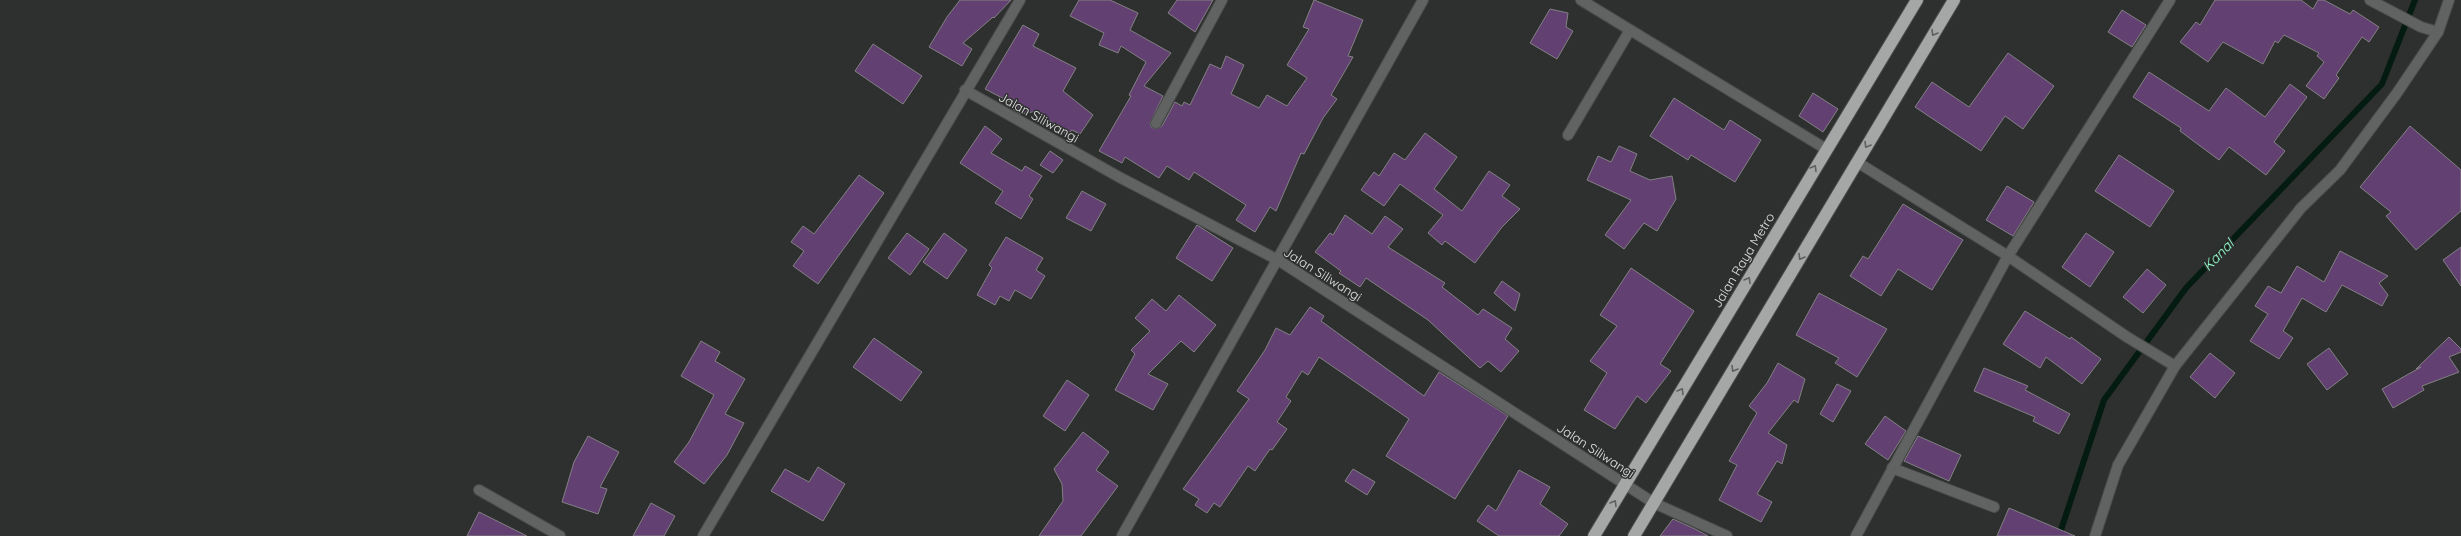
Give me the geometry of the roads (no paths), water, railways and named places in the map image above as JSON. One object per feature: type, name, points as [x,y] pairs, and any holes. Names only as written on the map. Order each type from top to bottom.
[{"type":"highway","name":"Jalan Raya Metro","points":[[1594,536],[1917,0]]},
{"type":"highway","points":[[1634,536],[1954,0]]},
{"type":"street","points":[[703,536],[964,90],[1020,0]]},
{"type":"street","points":[[1156,123],[1222,0]]},
{"type":"street","points":[[1122,536],[1423,0]]},
{"type":"street","points":[[1581,0],[1826,149]]},
{"type":"street","points":[[1856,536],[2008,256],[2170,0]]},
{"type":"street","points":[[2370,0],[2421,27],[2438,32]]},
{"type":"street","points":[[2095,536],[2118,466],[2175,366],[2301,208],[2340,170],[2397,94],[2438,32],[2448,0]]},
{"type":"street","points":[[1568,135],[1630,30]]},
{"type":"street","name":"Jalan Siliwangi","points":[[964,90],[1119,176],[1278,260],[1439,362],[1654,503],[1727,536]]},
{"type":"street","points":[[1857,162],[2008,256],[2127,337],[2175,366]]},
{"type":"street","points":[[1892,468],[1994,507]]},
{"type":"street","points":[[479,490],[560,536]]},
{"type":"waterway","name":"Kanal","points":[[2059,536],[2104,400],[2186,288],[2382,84],[2415,0]]}]
